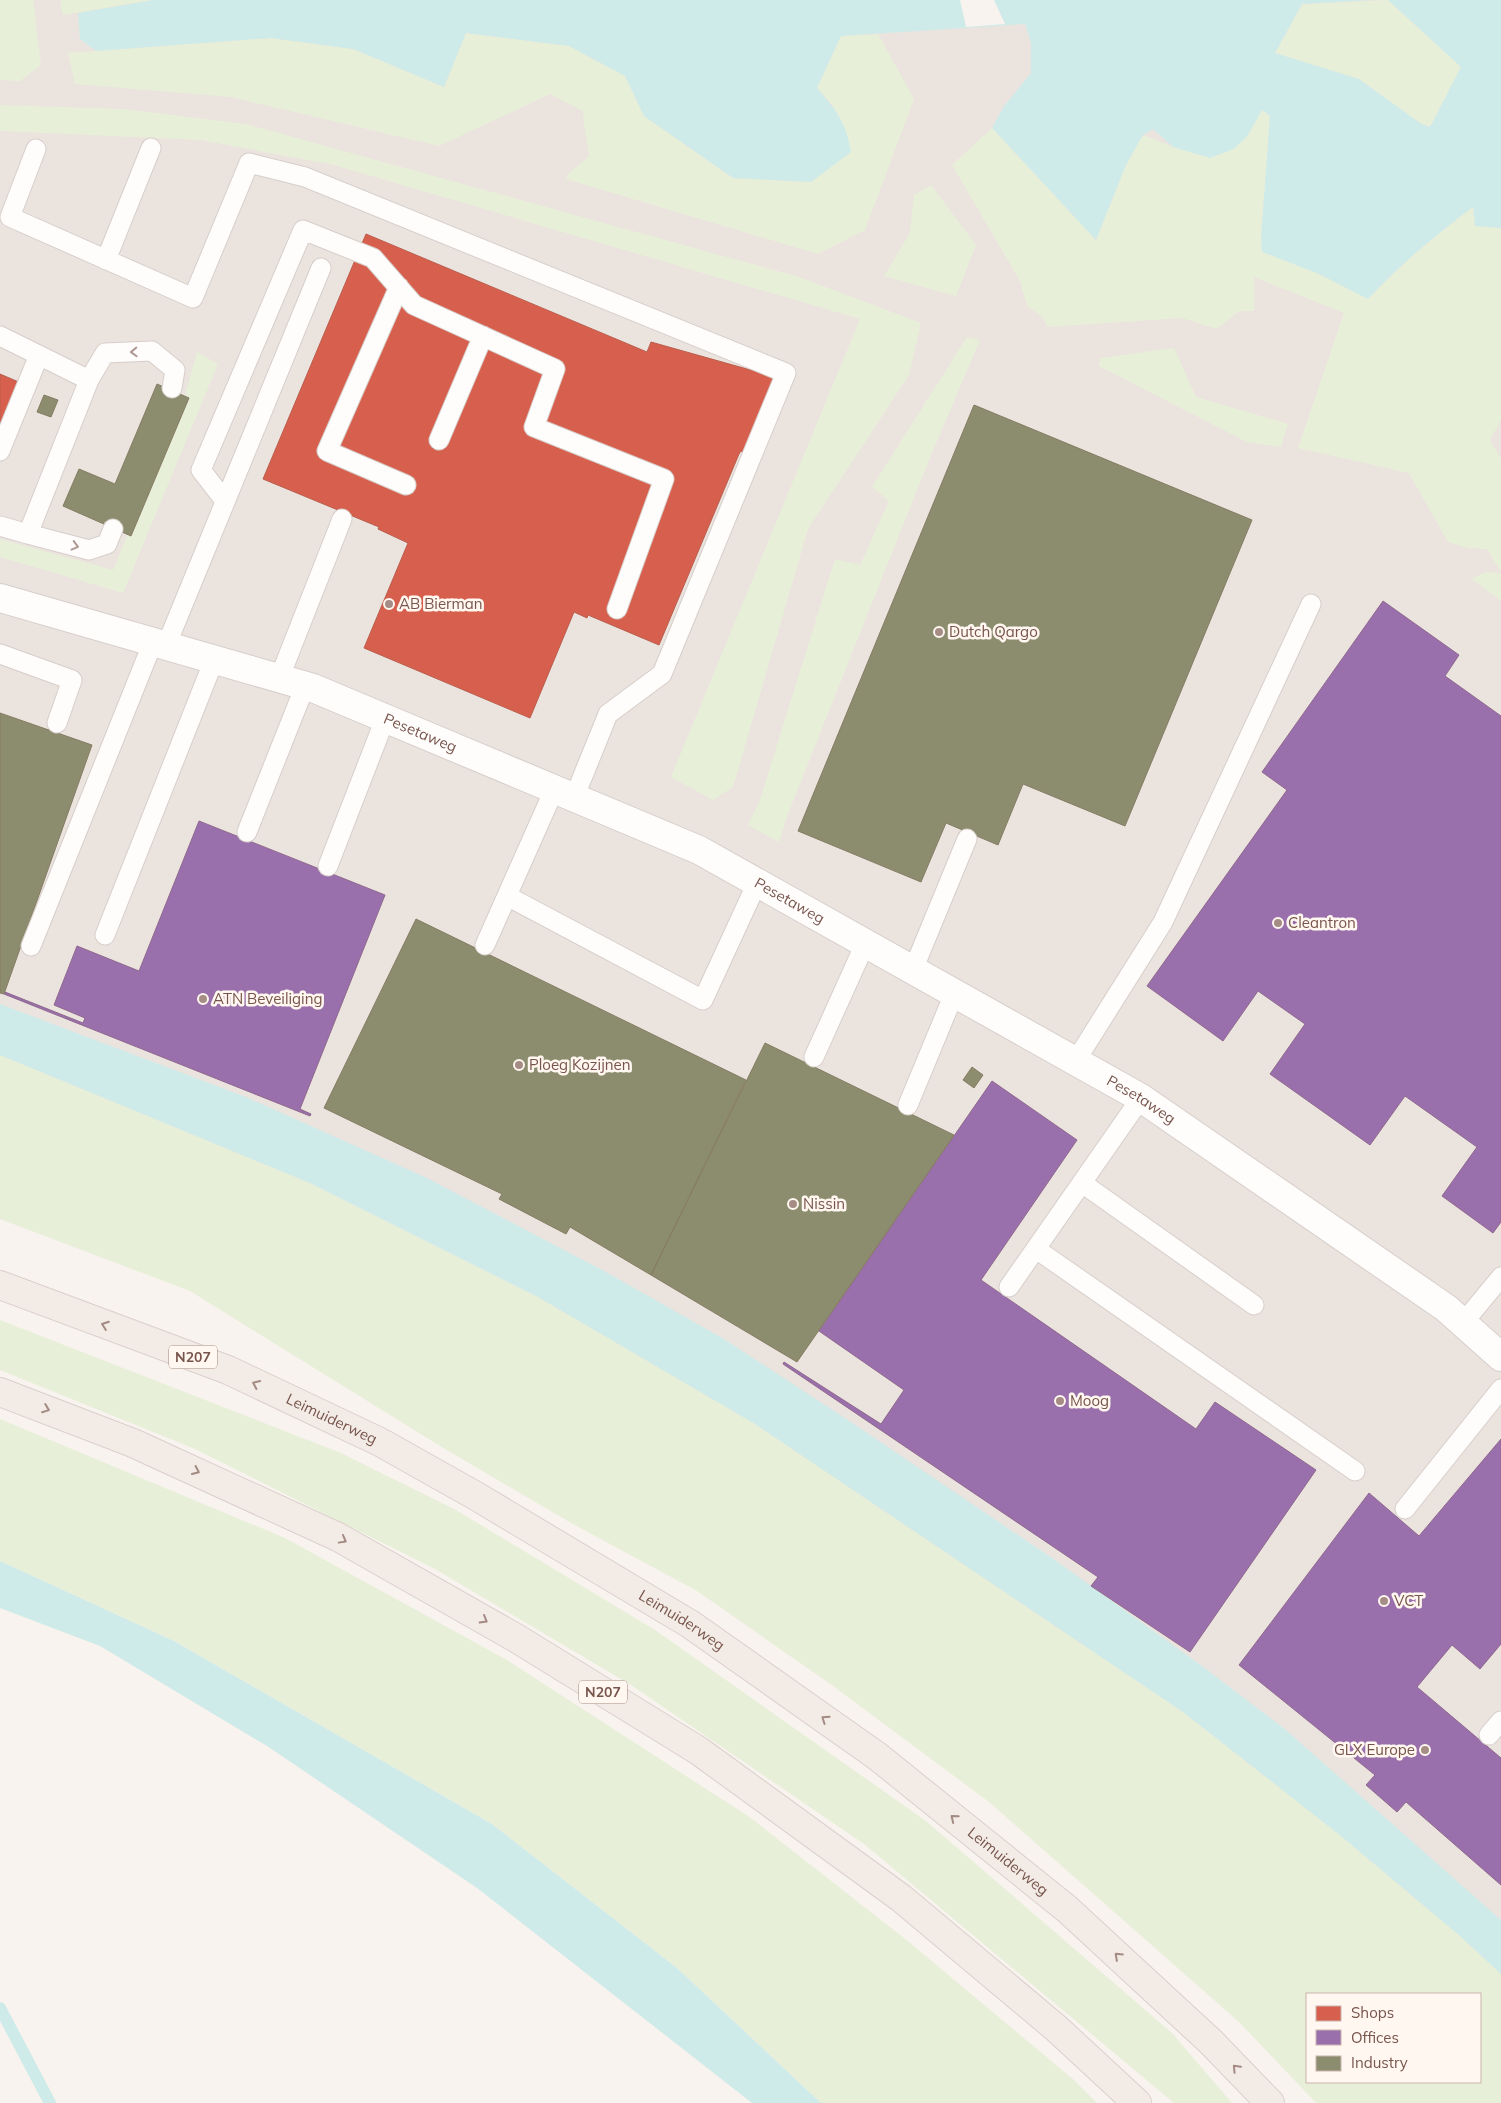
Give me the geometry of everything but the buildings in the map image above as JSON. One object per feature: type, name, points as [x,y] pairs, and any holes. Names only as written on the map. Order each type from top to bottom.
[{"type":"main road","name":"Leimuiderweg","points":[[0,1286],[228,1370],[380,1442],[476,1496],[690,1624],[877,1756],[1067,1909],[1211,2042],[1270,2103]]},
{"type":"main road","name":"N207","points":[[0,1392],[133,1443],[338,1537],[516,1638],[699,1751],[901,1898],[1056,2028],[1137,2103]]},
{"type":"street","name":"Pesetaweg","points":[[0,598],[292,682],[386,719],[699,850],[1141,1098],[1446,1308],[1501,1357]]},
{"type":"lane","points":[[106,260],[151,148]]},
{"type":"lane","points":[[36,149],[10,217],[193,298],[249,163],[305,177],[786,373],[662,674],[608,714],[507,896],[486,945]]},
{"type":"lane","points":[[225,501],[201,470],[303,230],[373,258],[414,305],[555,369],[534,427],[664,479],[617,609]]},
{"type":"lane","points":[[31,946],[159,644],[225,501],[321,268]]},
{"type":"lane","points":[[399,288],[327,451],[406,486]]},
{"type":"lane","points":[[439,440],[483,336]]},
{"type":"lane","points":[[2,342],[39,355],[89,380]]},
{"type":"lane","points":[[28,534],[89,380],[105,352],[152,351],[175,370],[172,388]]},
{"type":"lane","points":[[0,451],[39,355]]},
{"type":"lane","points":[[247,832],[342,518]]},
{"type":"lane","points":[[0,526],[89,550],[107,544],[113,529]]},
{"type":"lane","points":[[1075,1062],[1163,922],[1311,604]]},
{"type":"lane","points":[[0,654],[72,680],[57,723]]},
{"type":"lane","points":[[105,935],[214,660]]},
{"type":"lane","points":[[328,866],[386,719]]},
{"type":"lane","points":[[913,970],[967,839]]},
{"type":"lane","points":[[507,896],[703,1000],[757,883]]},
{"type":"lane","points":[[814,1057],[865,944]]},
{"type":"lane","points":[[908,1105],[954,994]]},
{"type":"lane","points":[[1009,1287],[1141,1098]]},
{"type":"lane","points":[[1082,1183],[1254,1305]]},
{"type":"lane","points":[[1036,1248],[1355,1471]]},
{"type":"lane","points":[[1463,1323],[1501,1277]]},
{"type":"lane","points":[[1405,1509],[1501,1389]]},
{"type":"shaded area","points":[[0,0],[1501,0],[1501,2031],[1481,1993],[0,1105]]},
{"type":"green space","points":[[0,0],[33,0],[41,65],[20,81],[0,80]]},
{"type":"green space","points":[[60,0],[153,0],[63,15]]},
{"type":"green space","points":[[1388,0],[1461,67],[1430,127],[1420,123],[1359,79],[1275,53],[1302,4]]},
{"type":"green space","points":[[466,33],[569,46],[625,76],[644,116],[733,178],[811,182],[834,107],[817,88],[841,36],[878,34],[914,99],[865,230],[818,254],[566,179],[569,173],[589,156],[583,111],[550,94],[439,146],[231,97],[75,84],[68,53],[271,38],[353,49],[444,87]]},
{"type":"green space","points":[[0,105],[123,109],[246,124],[799,277],[921,323],[909,375],[808,529],[733,787],[713,800],[671,777],[860,319],[334,165],[201,140],[0,131]]},
{"type":"green space","points":[[1261,109],[1270,116],[1261,238],[1319,274],[1368,299],[1445,228],[1473,207],[1475,226],[1501,228],[1501,420],[1490,440],[1501,459],[1501,572],[1487,549],[1469,548],[1448,542],[1409,473],[1298,448],[1344,313],[1254,277],[1254,311],[1239,311],[1217,329],[1182,318],[1048,327],[1042,317],[1027,306],[1020,281],[952,165],[992,128],[1096,240],[1126,165],[1143,135],[1173,147],[1248,135]]},
{"type":"green space","points":[[931,185],[976,245],[956,296],[884,276],[910,233],[914,195]]},
{"type":"green space","points":[[967,337],[980,340],[929,460],[788,814],[779,842],[748,825],[759,803],[835,559],[860,565],[889,501],[872,487]]},
{"type":"green space","points":[[1174,348],[1196,397],[1288,424],[1281,447],[1247,442],[1099,366],[1100,358]]},
{"type":"green space","points":[[197,352],[218,364],[123,593],[0,557],[0,539],[113,570],[184,399]]},
{"type":"green space","points":[[1485,572],[1501,573],[1501,601],[1472,579]]},
{"type":"green space","points":[[0,1055],[310,1183],[538,1297],[755,1424],[1183,1712],[1341,1836],[1460,1936],[1501,1974],[1501,2103],[1316,2103],[1239,2022],[989,1802],[833,1686],[697,1591],[571,1523],[440,1446],[190,1291],[0,1219]]},
{"type":"green space","points":[[0,1320],[341,1453],[456,1510],[655,1630],[926,1821],[1172,2033],[1232,2103],[1174,2103],[864,1844],[631,1685],[435,1569],[195,1449],[0,1370]]},
{"type":"green space","points":[[0,1419],[285,1538],[507,1660],[751,1818],[909,1942],[1074,2080],[1097,2103],[821,2103],[677,1968],[492,1824],[174,1641],[0,1561]]},
{"type":"water","points":[[153,0],[1373,0],[1302,4],[1275,53],[1359,79],[1420,123],[1430,127],[1461,67],[1388,0],[1501,0],[1501,228],[1475,226],[1473,207],[1418,251],[1368,299],[1319,274],[1262,252],[1261,238],[1270,116],[1262,110],[1248,135],[1234,149],[1210,158],[1173,147],[1153,129],[1143,135],[1126,165],[1096,240],[992,128],[1004,106],[1031,73],[1031,43],[1025,24],[841,36],[817,88],[840,117],[851,152],[811,182],[733,178],[644,116],[625,76],[569,46],[466,33],[444,87],[353,49],[271,38],[96,51],[80,39],[78,13]]},
{"type":"water","points":[[0,1004],[246,1097],[427,1178],[606,1272],[724,1339],[1055,1560],[1202,1666],[1286,1730],[1501,1920],[1501,1974],[1460,1936],[1341,1836],[1183,1712],[755,1424],[538,1297],[310,1183],[0,1055]]},
{"type":"water","points":[[0,1561],[174,1641],[492,1824],[677,1968],[821,2103],[752,2103],[477,1888],[267,1746],[100,1646],[0,1608]]},
{"type":"pier","points":[[960,0],[994,0],[1005,24],[966,27]]},
{"type":"waterway","points":[[0,2008],[50,2103]]},
{"type":"place","name":"AB Bierman","points":[[389,604]]},
{"type":"place","name":"Dutch Qargo","points":[[939,632]]},
{"type":"place","name":"Cleantron","points":[[1278,923]]},
{"type":"place","name":"ATN Beveiliging","points":[[203,999]]},
{"type":"place","name":"Ploeg Kozijnen","points":[[519,1065]]},
{"type":"place","name":"Nissin","points":[[793,1204]]},
{"type":"place","name":"Moog","points":[[1060,1401]]},
{"type":"place","name":"VCT","points":[[1384,1601]]},
{"type":"place","name":"GLX Europe","points":[[1425,1750]]}]
